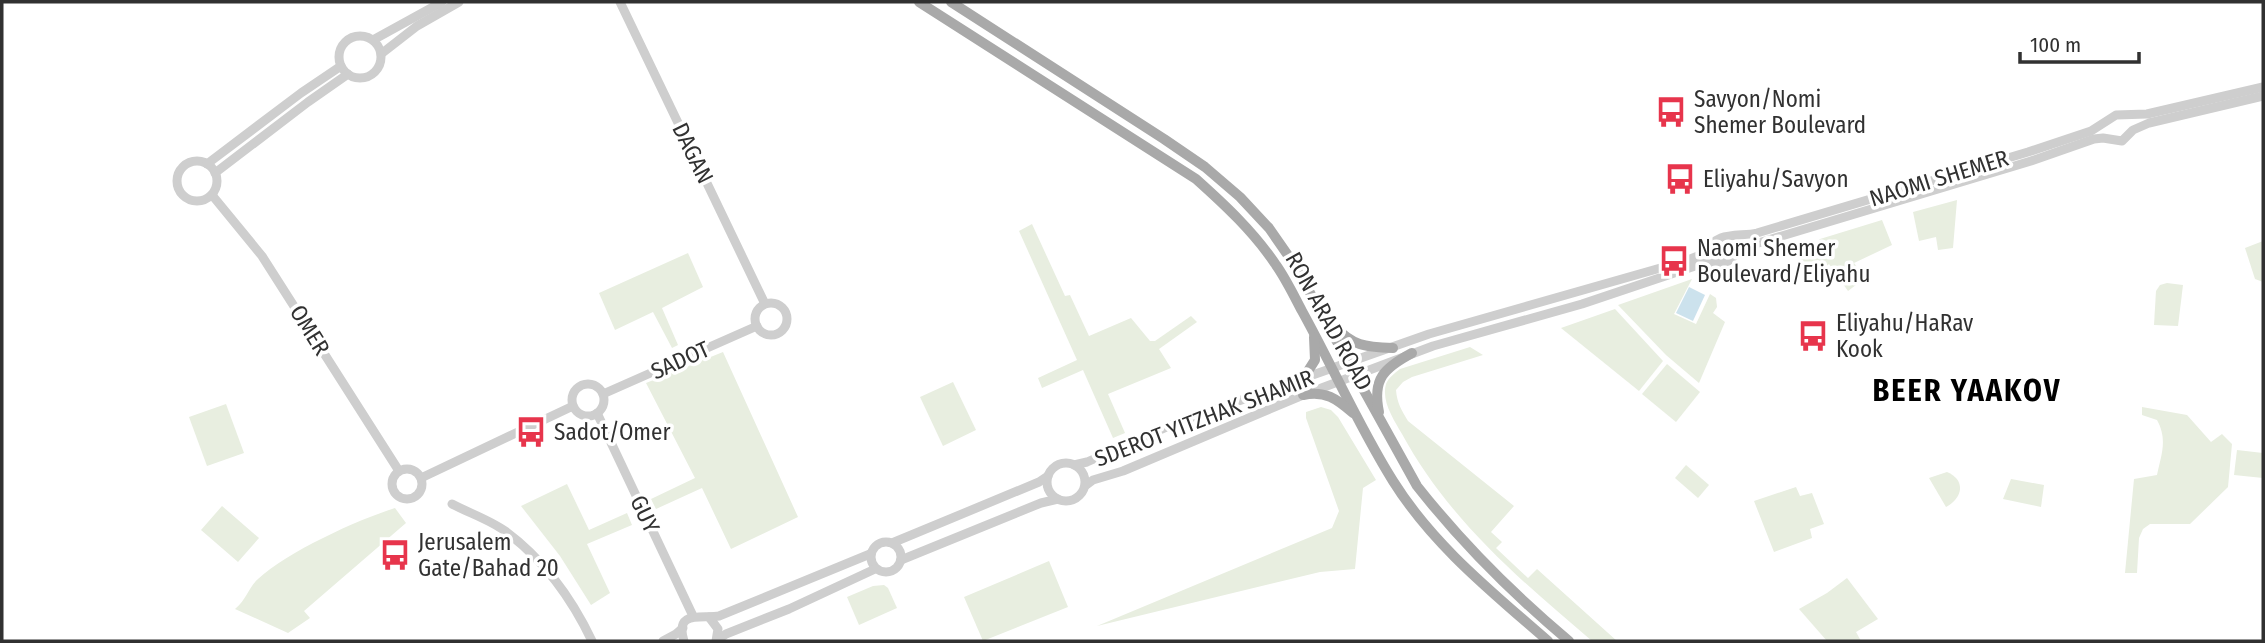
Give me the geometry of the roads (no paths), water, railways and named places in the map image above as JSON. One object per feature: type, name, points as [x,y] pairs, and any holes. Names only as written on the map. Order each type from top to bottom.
[{"type":"main road","name":"RON ARAD ROAD","points":[[919,2],[1196,179],[1227,206],[1277,265],[1393,481],[1437,540],[1548,641]]},
{"type":"main road","name":"RON ARAD ROAD","points":[[951,2],[1205,167],[1240,197],[1269,228],[1294,264],[1417,486],[1495,575],[1569,641]]},
{"type":"main road","points":[[1326,318],[1353,343],[1368,347],[1393,348]]},
{"type":"main road","points":[[1303,379],[1315,360],[1313,331]]},
{"type":"main road","points":[[1381,422],[1377,401],[1381,376],[1389,365],[1412,353]]},
{"type":"main road","points":[[1303,396],[1312,393],[1330,395],[1358,416]]},
{"type":"street","points":[[373,40],[442,2]]},
{"type":"street","points":[[381,54],[373,40],[362,36],[349,39],[341,48],[341,66],[348,74],[359,78],[370,76],[378,69],[381,54],[417,26],[459,2]]},
{"type":"street","name":"DAGAN","points":[[620,2],[765,304]]},
{"type":"street","points":[[207,164],[341,66]]},
{"type":"street","points":[[215,173],[348,74]]},
{"type":"street","name":"NAOMI SHEMER","points":[[1726,237],[1757,233],[2028,152],[2091,131],[2113,116],[2147,114],[2263,88]]},
{"type":"street","name":"NAOMI SHEMER","points":[[1735,254],[1760,242],[2031,161],[2094,139],[2122,141],[2141,125],[2149,122],[2263,96]]},
{"type":"street","points":[[2123,115],[2132,125],[2131,134]]},
{"type":"street","points":[[2108,120],[2105,132],[2114,141]]},
{"type":"street","points":[[194,161],[207,164],[215,173],[217,184],[212,195],[202,201],[191,201],[181,195],[177,186],[177,175],[183,166],[194,161]]},
{"type":"street","name":"OMER","points":[[212,195],[262,256],[399,471]]},
{"type":"street","points":[[1334,369],[1456,326],[1685,261],[1698,256],[1717,238],[1726,237],[1734,243],[1735,254],[1727,262],[1704,263],[1582,304],[1433,345],[1340,381]]},
{"type":"street","points":[[1710,247],[1711,255],[1716,261]]},
{"type":"street","points":[[774,303],[786,314],[786,325],[778,333],[770,335],[757,326],[757,313],[765,304],[774,303]]},
{"type":"street","name":"SADOT","points":[[603,394],[757,326]]},
{"type":"street","name":"SDEROT YITZHAK SHAMIR","points":[[1074,465],[1087,462],[1176,423],[1334,369]]},
{"type":"street","name":"SDEROT YITZHAK SHAMIR","points":[[1085,486],[1093,480],[1123,471],[1340,381]]},
{"type":"street","points":[[582,385],[597,386],[603,394],[603,404],[597,413],[583,415],[573,406],[575,391],[582,385]]},
{"type":"street","points":[[421,478],[573,406]]},
{"type":"street","name":"GUY","points":[[597,413],[694,616]]},
{"type":"street","points":[[663,641],[676,634],[694,616],[719,616],[870,554],[879,542],[892,543],[1039,482],[1059,464],[1074,465],[1082,471],[1085,486],[1076,498],[1041,503],[901,560]]},
{"type":"street","points":[[412,469],[421,478],[422,488],[412,499],[402,498],[392,488],[393,478],[399,471],[412,469]]},
{"type":"street","points":[[1048,476],[1048,486],[1058,499]]},
{"type":"street","points":[[452,504],[503,530],[543,564],[582,620],[592,641]]},
{"type":"street","points":[[717,641],[726,634],[789,609],[876,569],[889,572],[896,569],[901,560],[900,552],[892,543]]},
{"type":"street","points":[[870,554],[876,569]]},
{"type":"street","points":[[709,617],[718,629],[717,641]]},
{"type":"street","points":[[683,628],[684,641]]},
{"type":"water","points":[[1689,287],[1705,295],[1693,321],[1676,313]]},
{"type":"place","name":"Savyon/Nomi Shemer Boulevard","points":[[1671,112]]},
{"type":"place","name":"Eliyahu/Savyon","points":[[1680,179]]},
{"type":"place","name":"Naomi Shemer Boulevard/Eliyahu","points":[[1674,261]]},
{"type":"place","name":"Eliyahu/HaRav Kook","points":[[1813,336]]},
{"type":"place","name":"Sadot/Omer","points":[[531,432]]},
{"type":"place","name":"Jerusalem Gate/Bahad 20","points":[[395,555]]},
{"type":"district","name":"BEER YAAKOV","points":[[1967,391]]}]
